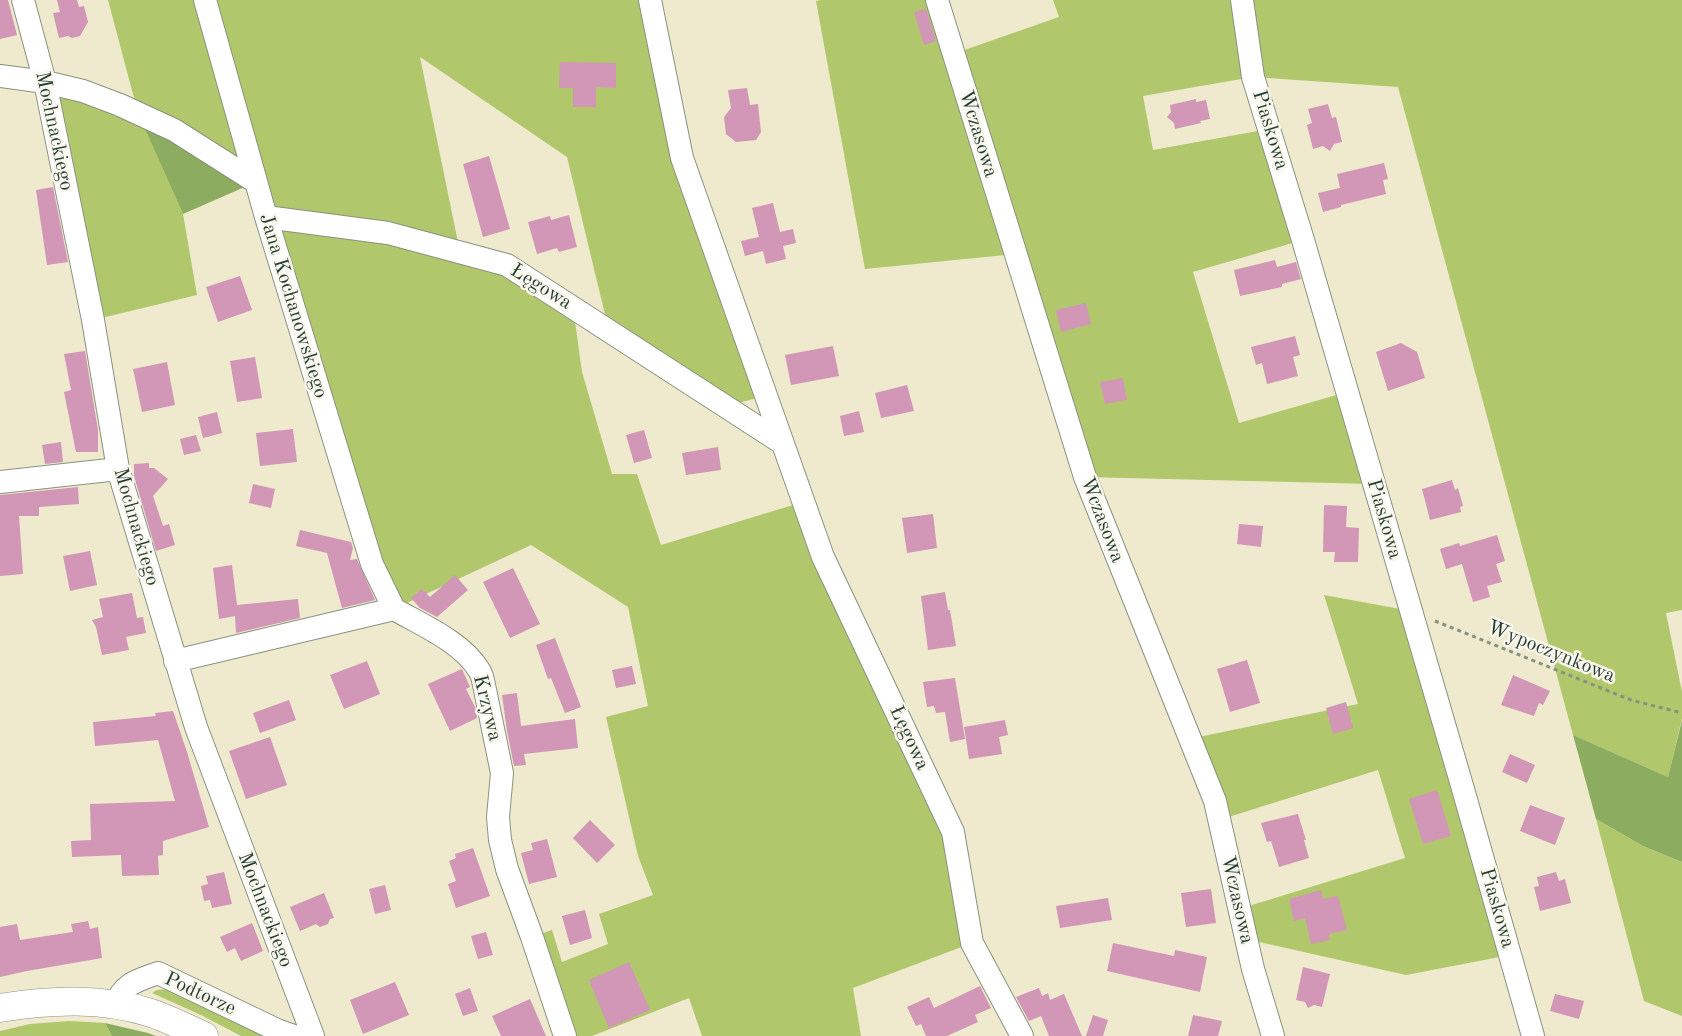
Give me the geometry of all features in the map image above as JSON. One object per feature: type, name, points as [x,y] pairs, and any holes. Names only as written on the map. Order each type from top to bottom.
[{"type":"street","name":"Mochnackiego","points":[[23,0],[45,82],[93,320],[118,470],[196,727],[314,1036]]},
{"type":"street","name":"Jana Kochanowskiego","points":[[205,0],[266,216],[372,564],[394,608]]},
{"type":"street","name":"Łęgowa","points":[[650,0],[682,158],[782,443],[823,557],[953,832],[972,944],[1022,1036]]},
{"type":"street","name":"Wczasowa","points":[[937,0],[1085,477],[1215,802],[1252,969],[1273,1036]]},
{"type":"street","name":"Piaskowa","points":[[1242,0],[1253,77],[1303,240],[1533,1036]]},
{"type":"street","points":[[0,76],[45,82],[83,92],[120,105],[174,130],[256,182]]},
{"type":"street","name":"Łęgowa","points":[[266,216],[388,233],[507,265],[782,443]]},
{"type":"street","points":[[0,482],[118,470]]},
{"type":"street","points":[[175,661],[394,608]]},
{"type":"street","name":"Krzywa","points":[[394,608],[453,643],[471,659],[480,672],[502,773],[498,817],[500,840],[507,869],[565,1036]]},
{"type":"street","name":"Podtorze","points":[[115,1005],[120,993],[127,987],[138,980],[158,973],[277,1030],[294,1036]]},
{"type":"street","points":[[0,1008],[66,1001],[115,1005],[151,1013],[204,1036]]},
{"type":"path","name":"Wypoczynkowa","points":[[1411,611],[1631,700],[1682,713]]},
{"type":"green space","points":[[108,0],[642,0],[766,396],[725,406],[609,331],[567,157],[420,57],[460,252],[573,307],[582,372],[612,474],[637,474],[661,545],[803,502],[953,832],[972,943],[853,988],[861,1036],[702,1036],[689,998],[592,1036],[565,1036],[532,937],[552,930],[562,962],[608,944],[599,914],[653,895],[638,856],[606,717],[648,706],[628,607],[531,545],[394,609],[256,182],[139,114],[183,214],[197,295],[93,320],[45,82],[138,113]]},
{"type":"green space","points":[[930,0],[953,54],[1059,17],[1053,0],[1682,0],[1682,610],[1666,613],[1682,692],[1682,718],[1668,777],[1573,735],[1398,87],[1253,77],[1143,96],[1153,150],[1269,129],[1303,240],[1193,272],[1239,423],[1347,392],[1374,484],[1085,477],[1015,254],[865,269],[816,1]]},
{"type":"green space","points":[[138,113],[256,182],[183,214]]},
{"type":"green space","points":[[1324,595],[1411,611],[1510,955],[1406,975],[1246,939],[1239,909],[1405,858],[1378,770],[1219,820],[1189,739],[1358,704]]},
{"type":"green space","points":[[1682,720],[1682,862],[1643,846],[1596,819],[1573,735],[1668,777]]},
{"type":"green space","points":[[1596,819],[1643,846],[1682,862],[1682,1016],[1644,1001]]},
{"type":"green space","points":[[168,989],[275,1036],[241,1036],[201,1015],[152,993],[157,990]]},
{"type":"green space","points":[[69,1021],[105,1023],[112,1036],[0,1036],[0,1031],[30,1024]]},
{"type":"green space","points":[[105,1023],[148,1033],[156,1036],[112,1036]]},
{"type":"building","points":[[0,0],[8,0],[17,35],[0,39]]},
{"type":"building","points":[[57,0],[77,0],[79,7],[84,6],[88,22],[80,36],[59,38],[53,13],[60,12]]},
{"type":"building","points":[[926,9],[936,41],[924,45],[914,12]]},
{"type":"building","points":[[560,62],[616,63],[616,88],[596,87],[596,107],[573,107],[573,88],[559,88]]},
{"type":"building","points":[[747,88],[750,105],[758,104],[761,132],[756,140],[736,142],[726,134],[724,117],[731,108],[728,90]]},
{"type":"building","points":[[1196,99],[1196,102],[1206,100],[1210,119],[1175,129],[1174,123],[1167,117],[1171,112],[1170,105]]},
{"type":"building","points":[[1328,104],[1332,118],[1336,117],[1342,142],[1334,144],[1330,151],[1323,146],[1313,149],[1307,125],[1312,123],[1308,109]]},
{"type":"building","points":[[489,156],[510,229],[483,237],[463,164]]},
{"type":"building","points":[[1384,163],[1388,179],[1383,180],[1386,194],[1341,205],[1341,207],[1323,212],[1318,193],[1340,188],[1337,174]]},
{"type":"building","points":[[53,187],[68,262],[47,265],[36,190]]},
{"type":"building","points":[[773,203],[780,232],[793,229],[796,243],[783,246],[786,259],[766,264],[763,251],[745,256],[741,241],[759,237],[752,208]]},
{"type":"building","points":[[569,215],[577,247],[559,252],[557,248],[537,254],[528,222],[550,216],[551,220]]},
{"type":"building","points":[[1275,260],[1277,267],[1296,262],[1301,279],[1282,284],[1282,287],[1240,296],[1234,270]]},
{"type":"building","points":[[240,276],[252,310],[218,322],[206,287]]},
{"type":"building","points":[[1086,303],[1091,324],[1061,332],[1056,310]]},
{"type":"building","points":[[1295,336],[1300,355],[1293,357],[1298,376],[1267,384],[1262,363],[1256,365],[1251,347]]},
{"type":"building","points":[[1401,343],[1417,352],[1425,378],[1388,391],[1376,352]]},
{"type":"building","points":[[833,346],[839,376],[791,385],[785,355]]},
{"type":"building","points":[[85,351],[98,430],[98,452],[76,452],[64,392],[71,390],[64,354]]},
{"type":"building","points":[[255,357],[262,398],[237,402],[230,361]]},
{"type":"building","points":[[167,362],[175,405],[142,412],[133,369]]},
{"type":"building","points":[[1123,378],[1127,400],[1105,404],[1100,382]]},
{"type":"building","points":[[907,385],[914,411],[881,418],[875,393]]},
{"type":"building","points":[[859,411],[864,432],[844,436],[840,416]]},
{"type":"building","points":[[217,412],[222,433],[203,438],[198,417]]},
{"type":"building","points":[[293,429],[297,462],[260,466],[256,433]]},
{"type":"building","points":[[644,430],[652,458],[634,463],[626,435]]},
{"type":"building","points":[[196,435],[201,451],[184,455],[180,439]]},
{"type":"building","points":[[61,442],[63,462],[45,464],[42,445]]},
{"type":"building","points":[[718,447],[721,470],[686,475],[682,453]]},
{"type":"building","points":[[149,463],[149,468],[154,468],[168,479],[153,496],[163,526],[169,524],[175,545],[156,551],[134,476],[134,464]]},
{"type":"building","points":[[1452,480],[1455,490],[1458,488],[1463,506],[1460,507],[1461,512],[1430,520],[1422,489]]},
{"type":"building","points":[[253,484],[275,489],[271,508],[249,503]]},
{"type":"building","points":[[78,487],[79,504],[39,507],[39,516],[19,516],[23,574],[0,576],[0,495]]},
{"type":"building","points":[[1324,505],[1347,506],[1346,527],[1359,528],[1358,562],[1334,562],[1335,552],[1323,552]]},
{"type":"building","points":[[933,514],[937,548],[907,553],[902,518]]},
{"type":"building","points":[[1239,524],[1263,526],[1261,547],[1237,544]]},
{"type":"building","points":[[300,530],[351,542],[353,548],[350,560],[357,559],[375,600],[342,608],[327,553],[296,546]]},
{"type":"building","points":[[1497,535],[1505,561],[1496,564],[1502,582],[1487,586],[1490,597],[1473,602],[1462,564],[1446,569],[1440,549],[1459,543],[1460,546]]},
{"type":"building","points":[[90,551],[97,585],[70,591],[63,556]]},
{"type":"building","points":[[232,565],[237,605],[298,599],[300,618],[236,633],[235,616],[219,619],[213,568]]},
{"type":"building","points":[[513,568],[540,624],[510,638],[483,582]]},
{"type":"building","points":[[455,575],[468,590],[437,617],[420,608],[411,598],[422,589],[430,597]]},
{"type":"building","points":[[945,592],[956,646],[928,650],[921,596]]},
{"type":"building","points":[[132,593],[137,618],[143,617],[146,633],[126,637],[129,650],[102,655],[96,627],[92,620],[103,617],[99,599]]},
{"type":"building","points":[[555,638],[581,707],[565,713],[551,678],[548,679],[536,645]]},
{"type":"building","points":[[1247,660],[1260,703],[1230,712],[1217,669]]},
{"type":"building","points":[[367,661],[380,694],[344,709],[330,675]]},
{"type":"building","points":[[632,666],[636,684],[616,688],[612,670]]},
{"type":"building","points":[[462,669],[470,687],[466,689],[476,709],[477,718],[450,731],[428,684]]},
{"type":"building","points":[[1513,675],[1550,691],[1543,705],[1539,703],[1534,716],[1501,705]]},
{"type":"building","points":[[955,678],[965,739],[950,742],[945,712],[936,713],[934,706],[927,707],[923,682]]},
{"type":"building","points":[[517,693],[521,726],[575,719],[578,748],[524,754],[526,765],[514,766],[502,695]]},
{"type":"building","points":[[289,700],[296,720],[260,733],[253,713]]},
{"type":"building","points":[[1346,702],[1353,728],[1333,734],[1326,708]]},
{"type":"building","points":[[173,711],[209,827],[163,841],[163,855],[158,856],[159,875],[122,876],[121,855],[72,857],[71,841],[91,840],[90,804],[175,801],[158,740],[95,746],[93,722],[156,716],[155,713]]},
{"type":"building","points":[[1005,720],[1008,735],[999,737],[1002,754],[969,759],[964,727]]},
{"type":"building","points":[[270,737],[287,785],[246,799],[229,751]]},
{"type":"building","points":[[1510,754],[1535,765],[1527,783],[1502,772]]},
{"type":"building","points":[[1437,790],[1451,836],[1423,844],[1409,799]]},
{"type":"building","points":[[1530,805],[1565,818],[1555,845],[1520,831]]},
{"type":"building","points":[[1298,814],[1309,858],[1279,867],[1271,841],[1267,842],[1261,823]]},
{"type":"building","points":[[590,820],[615,845],[597,863],[573,838]]},
{"type":"building","points":[[547,839],[557,877],[529,884],[521,853],[533,850],[531,843]]},
{"type":"building","points":[[473,848],[490,896],[456,908],[448,884],[456,881],[449,861],[456,858],[455,854]]},
{"type":"building","points":[[224,872],[232,904],[212,908],[210,900],[204,901],[201,886],[208,884],[206,876]]},
{"type":"building","points":[[1556,872],[1559,881],[1565,879],[1571,903],[1540,911],[1534,887],[1539,886],[1537,877]]},
{"type":"building","points":[[385,885],[391,910],[375,914],[369,889]]},
{"type":"building","points":[[1211,889],[1216,923],[1186,927],[1181,893]]},
{"type":"building","points":[[1321,890],[1323,899],[1338,896],[1347,930],[1329,934],[1330,940],[1311,944],[1305,918],[1294,921],[1289,899]]},
{"type":"building","points":[[324,893],[334,918],[330,919],[328,924],[320,927],[316,924],[300,931],[290,907]]},
{"type":"building","points":[[1108,898],[1112,920],[1060,928],[1056,906]]},
{"type":"building","points":[[585,910],[592,938],[570,945],[562,916]]},
{"type":"building","points":[[88,921],[90,929],[98,927],[102,958],[0,977],[0,927],[17,924],[20,940],[73,932],[71,924]]},
{"type":"building","points":[[252,923],[263,951],[241,961],[235,948],[227,952],[220,937]]},
{"type":"building","points":[[486,932],[493,955],[478,959],[471,936]]},
{"type":"building","points":[[1113,943],[1174,956],[1175,950],[1207,957],[1200,992],[1107,971]]},
{"type":"building","points":[[629,962],[650,1010],[609,1028],[589,980]]},
{"type":"building","points":[[1303,967],[1330,974],[1322,1007],[1314,1005],[1308,1008],[1305,1002],[1296,1000]]},
{"type":"building","points":[[395,982],[409,1015],[363,1034],[350,1000]]},
{"type":"building","points":[[980,986],[991,1008],[975,1015],[978,1022],[947,1036],[926,1036],[921,1024],[916,1026],[907,1007],[929,997],[934,1008]]},
{"type":"building","points":[[470,988],[478,1011],[463,1016],[455,994]]},
{"type":"building","points":[[1039,988],[1042,996],[1048,993],[1050,1000],[1064,994],[1082,1036],[1049,1036],[1041,1016],[1029,1021],[1016,997]]},
{"type":"building","points":[[1555,994],[1584,1001],[1579,1019],[1550,1011]]},
{"type":"building","points":[[530,999],[546,1036],[501,1036],[492,1016]]},
{"type":"building","points":[[1093,1015],[1108,1020],[1103,1036],[1086,1036]]},
{"type":"building","points":[[1193,1015],[1222,1021],[1218,1036],[1188,1036]]}]
